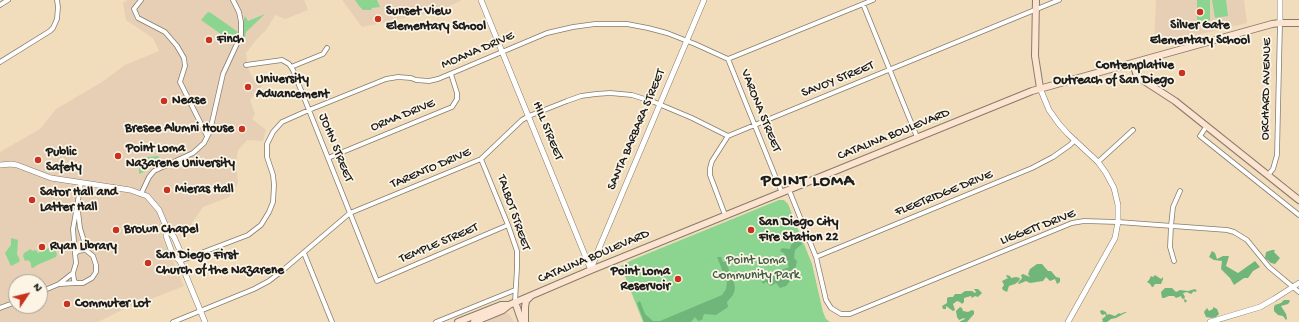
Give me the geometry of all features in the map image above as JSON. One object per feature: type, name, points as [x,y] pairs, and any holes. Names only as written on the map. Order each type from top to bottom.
[{"type":"main road","points":[[1036,0],[1035,56],[1040,88]]},
{"type":"main road","name":"CATALINA BOULEVARD","points":[[474,322],[503,310],[515,302],[591,270],[1040,88],[1238,33],[1280,23],[1299,23]]},
{"type":"main road","points":[[1133,63],[1136,73],[1141,79],[1165,94],[1299,200]]},
{"type":"main road","points":[[523,322],[526,301],[532,295]]},
{"type":"main road","name":"TALBOT STREET","points":[[515,302],[523,322]]},
{"type":"main road","name":"CATALINA BOULEVARD","points":[[458,322],[501,305],[509,305]]},
{"type":"street","points":[[0,5],[8,0]]},
{"type":"street","points":[[0,62],[50,31],[57,19],[57,0]]},
{"type":"street","points":[[141,0],[134,9],[138,18],[166,32],[184,58],[184,66],[180,82],[207,136]]},
{"type":"street","points":[[141,194],[154,171],[193,153],[204,143],[210,131],[223,74],[241,35],[239,12],[233,0]]},
{"type":"street","name":"HILL STREET","points":[[481,0],[591,270]]},
{"type":"street","name":"SANTA BARBARA STREET","points":[[591,270],[704,0]]},
{"type":"street","points":[[728,59],[872,0]]},
{"type":"street","name":"SAVOY STREET","points":[[728,136],[1059,0]]},
{"type":"street","name":"ORCHARD AVENUE","points":[[1268,175],[1273,169],[1277,155],[1280,0]]},
{"type":"street","points":[[863,4],[917,137]]},
{"type":"street","name":"MOANA DRIVE","points":[[180,261],[248,235],[261,225],[273,202],[273,175],[267,157],[267,144],[273,132],[282,122],[386,79],[398,77],[429,81],[438,79],[548,33],[595,24],[627,24],[667,33],[728,59]]},
{"type":"street","points":[[246,65],[282,60],[291,67],[323,54],[327,48]]},
{"type":"street","name":"VARONA STREET","points":[[728,59],[782,193]]},
{"type":"street","name":"JOHN STREET","points":[[291,67],[377,281]]},
{"type":"street","name":"ORMA DRIVE","points":[[328,158],[452,107],[457,99],[457,93],[450,74]]},
{"type":"street","points":[[1040,88],[1052,114],[1064,130],[1098,162],[1106,173],[1114,188],[1118,205],[1118,222],[1111,246],[1068,322]]},
{"type":"street","name":"TARENTO DRIVE","points":[[173,322],[254,289],[268,281],[304,253],[350,213],[481,159],[522,120],[581,96],[610,93],[632,95],[660,104],[728,136]]},
{"type":"street","points":[[1206,126],[1200,136],[1299,215]]},
{"type":"street","points":[[1098,162],[1133,130]]},
{"type":"street","points":[[725,215],[710,175],[710,168],[712,161],[728,136]]},
{"type":"street","name":"FLEETRIDGE DRIVE","points":[[816,257],[1032,168],[1053,157],[1075,140]]},
{"type":"street","name":"TALBOT STREET","points":[[481,159],[517,251],[515,302]]},
{"type":"street","points":[[0,166],[11,164],[17,165],[51,178],[130,190],[147,196],[156,206],[167,229],[174,237],[180,252],[180,261],[204,322]]},
{"type":"street","points":[[76,283],[73,272],[76,263],[73,229],[81,183]]},
{"type":"street","points":[[789,190],[816,257]]},
{"type":"street","points":[[1174,262],[1170,244],[1171,226],[1173,207],[1180,191]]},
{"type":"street","points":[[48,289],[60,284],[83,283],[92,278],[96,272],[96,265],[93,256],[87,251],[80,228],[78,207]]},
{"type":"street","name":"LIGGETT DRIVE","points":[[816,257],[826,300],[835,311],[843,314],[850,314],[1072,223],[1084,221],[1118,222],[1227,230],[1240,235],[1251,244],[1269,267],[1299,292]]},
{"type":"street","name":"TEMPLE STREET","points":[[377,281],[508,225]]},
{"type":"street","points":[[75,254],[78,251],[87,251]]},
{"type":"street","points":[[304,253],[332,322]]},
{"type":"street","points":[[60,284],[73,272]]},
{"type":"street","points":[[1210,322],[1260,307],[1299,283]]},
{"type":"street","points":[[436,322],[515,290]]},
{"type":"shaded area","name":"Point Loma Nazarene University","points":[[127,0],[304,0],[308,10],[285,19],[275,15],[267,29],[246,53],[248,68],[253,79],[258,76],[263,85],[250,100],[255,114],[252,119],[266,130],[263,141],[247,140],[238,150],[236,161],[238,183],[229,197],[203,207],[189,227],[163,239],[184,286],[122,310],[98,322],[0,322],[0,152],[40,129],[56,109],[102,82],[125,65],[159,51],[153,38],[126,20],[123,3]]},
{"type":"shaded area","name":"Sunset View Elementary School","points":[[342,0],[462,0],[439,11],[362,27]]},
{"type":"shaded area","name":"Silver Gate Elementary School","points":[[1156,0],[1244,0],[1247,23],[1154,45]]},
{"type":"shaded area","points":[[504,313],[509,314],[514,322],[484,322]]},
{"type":"green space","points":[[355,0],[377,0],[380,7],[372,8],[371,10],[363,10]]},
{"type":"green space","points":[[1197,0],[1210,0],[1210,21],[1197,21]]},
{"type":"green space","points":[[1212,0],[1226,0],[1228,16],[1215,18]]},
{"type":"green space","points":[[208,12],[238,32],[234,42],[201,20]]},
{"type":"green space","points":[[265,14],[246,32],[245,37],[243,37],[243,22],[245,16],[248,21]]},
{"type":"green space","points":[[158,156],[162,161],[154,164],[146,171],[139,174],[139,158]]},
{"type":"green space","name":"Point Loma Community Park","points":[[779,200],[784,200],[788,204],[812,264],[823,312],[826,319],[830,322],[643,322],[621,266],[632,260]]},
{"type":"green space","points":[[797,236],[802,244],[795,250],[794,258],[797,261],[790,281],[786,286],[780,288],[776,283],[771,286],[766,282],[763,284],[761,280],[763,277],[789,267],[784,253],[780,251],[782,248],[790,249],[794,242],[793,238]]},
{"type":"green space","points":[[11,238],[18,240],[17,254],[20,260],[11,266],[5,253],[11,245]]},
{"type":"green space","points":[[53,246],[57,254],[56,257],[33,268],[28,260],[25,261],[23,256],[24,253],[31,249],[32,251],[36,250],[38,253]]},
{"type":"green space","points":[[1275,250],[1274,252],[1280,258],[1275,264],[1271,263],[1265,258],[1266,252]]},
{"type":"green space","points":[[1212,251],[1215,253],[1217,259],[1223,256],[1229,256],[1226,266],[1238,273],[1255,261],[1260,267],[1253,271],[1248,278],[1244,278],[1234,285],[1230,278],[1221,269],[1222,261],[1214,260],[1209,257]]},
{"type":"green space","points":[[717,257],[721,257],[723,262],[726,262],[734,282],[735,289],[733,295],[727,302],[728,307],[716,315],[704,314],[702,320],[698,321],[695,317],[691,322],[644,322],[637,303],[640,301],[645,314],[653,321],[660,321],[722,295],[726,289],[727,282]]},
{"type":"green space","points":[[1037,264],[1042,264],[1048,271],[1051,271],[1056,277],[1060,278],[1060,282],[1057,284],[1055,279],[1050,281],[1046,277],[1043,281],[1030,283],[1026,281],[1019,284],[1018,283],[1022,278],[1021,275],[1023,274],[1030,277],[1028,274],[1030,269]]},
{"type":"green space","points":[[1007,275],[1011,278],[1020,278],[1015,284],[1009,286],[1007,292],[1002,288],[1004,285],[1002,281],[1008,278],[1006,276]]},
{"type":"green space","points":[[1155,275],[1161,279],[1163,277],[1163,279],[1161,284],[1155,284],[1152,287],[1147,282],[1151,276],[1153,277]]},
{"type":"green space","points":[[1165,288],[1172,288],[1176,292],[1180,290],[1188,291],[1195,289],[1197,291],[1194,291],[1191,294],[1187,292],[1183,293],[1185,297],[1184,299],[1187,301],[1185,303],[1181,296],[1176,298],[1174,296],[1169,296],[1162,298],[1161,292]]},
{"type":"green space","points":[[974,289],[978,289],[982,293],[978,297],[975,296],[972,298],[971,296],[964,298],[964,302],[962,304],[957,301],[953,304],[955,310],[953,311],[946,306],[946,309],[943,309],[942,306],[947,303],[947,298],[953,297],[955,294],[961,294],[965,291],[972,291],[975,293],[976,292]]},
{"type":"green space","points":[[1284,300],[1290,301],[1288,304],[1281,306],[1286,314],[1286,320],[1283,316],[1278,315],[1274,311],[1275,305]]},
{"type":"green space","points":[[960,307],[963,311],[974,311],[974,314],[967,322],[959,322],[965,319],[959,320],[957,317],[956,311]]},
{"type":"green space","points":[[1213,307],[1217,309],[1219,314],[1212,318],[1206,317],[1204,312],[1207,308],[1209,311],[1213,309]]},
{"type":"green space","points":[[1102,310],[1106,312],[1107,315],[1109,314],[1115,316],[1119,313],[1127,312],[1107,322],[1102,322],[1102,319],[1106,316],[1105,314],[1101,314],[1100,311]]},
{"type":"place","name":"Silver Gate Elementary School","points":[[1200,12]]},
{"type":"place","name":"Sunset View Elementary School","points":[[378,19]]},
{"type":"place","name":"Finch","points":[[209,40]]},
{"type":"place","name":"Contemplative Outreach of San Diego","points":[[1182,73]]},
{"type":"place","name":"University Advancement","points":[[248,87]]},
{"type":"place","name":"Nease","points":[[164,101]]},
{"type":"place","name":"Bresee Alumni House","points":[[242,129]]},
{"type":"place","name":"Point Loma Nazarene University","points":[[118,156]]},
{"type":"place","name":"Public Safety","points":[[38,160]]},
{"type":"place","name":"Mieras Hall","points":[[167,190]]},
{"type":"place","name":"Sator Hall and Latter Hall","points":[[32,200]]},
{"type":"place","name":"Brown Chapel","points":[[116,230]]},
{"type":"place","name":"San Diego City Fire Station 22","points":[[751,230]]},
{"type":"place","name":"Ryan Library","points":[[42,247]]},
{"type":"place","name":"San Diego First Church of the Nazarene","points":[[148,263]]},
{"type":"place","name":"Point Loma Reservoir","points":[[678,279]]},
{"type":"place","name":"Commuter Lot","points":[[67,304]]},
{"type":"district","name":"POINT LOMA","points":[[808,182]]}]
